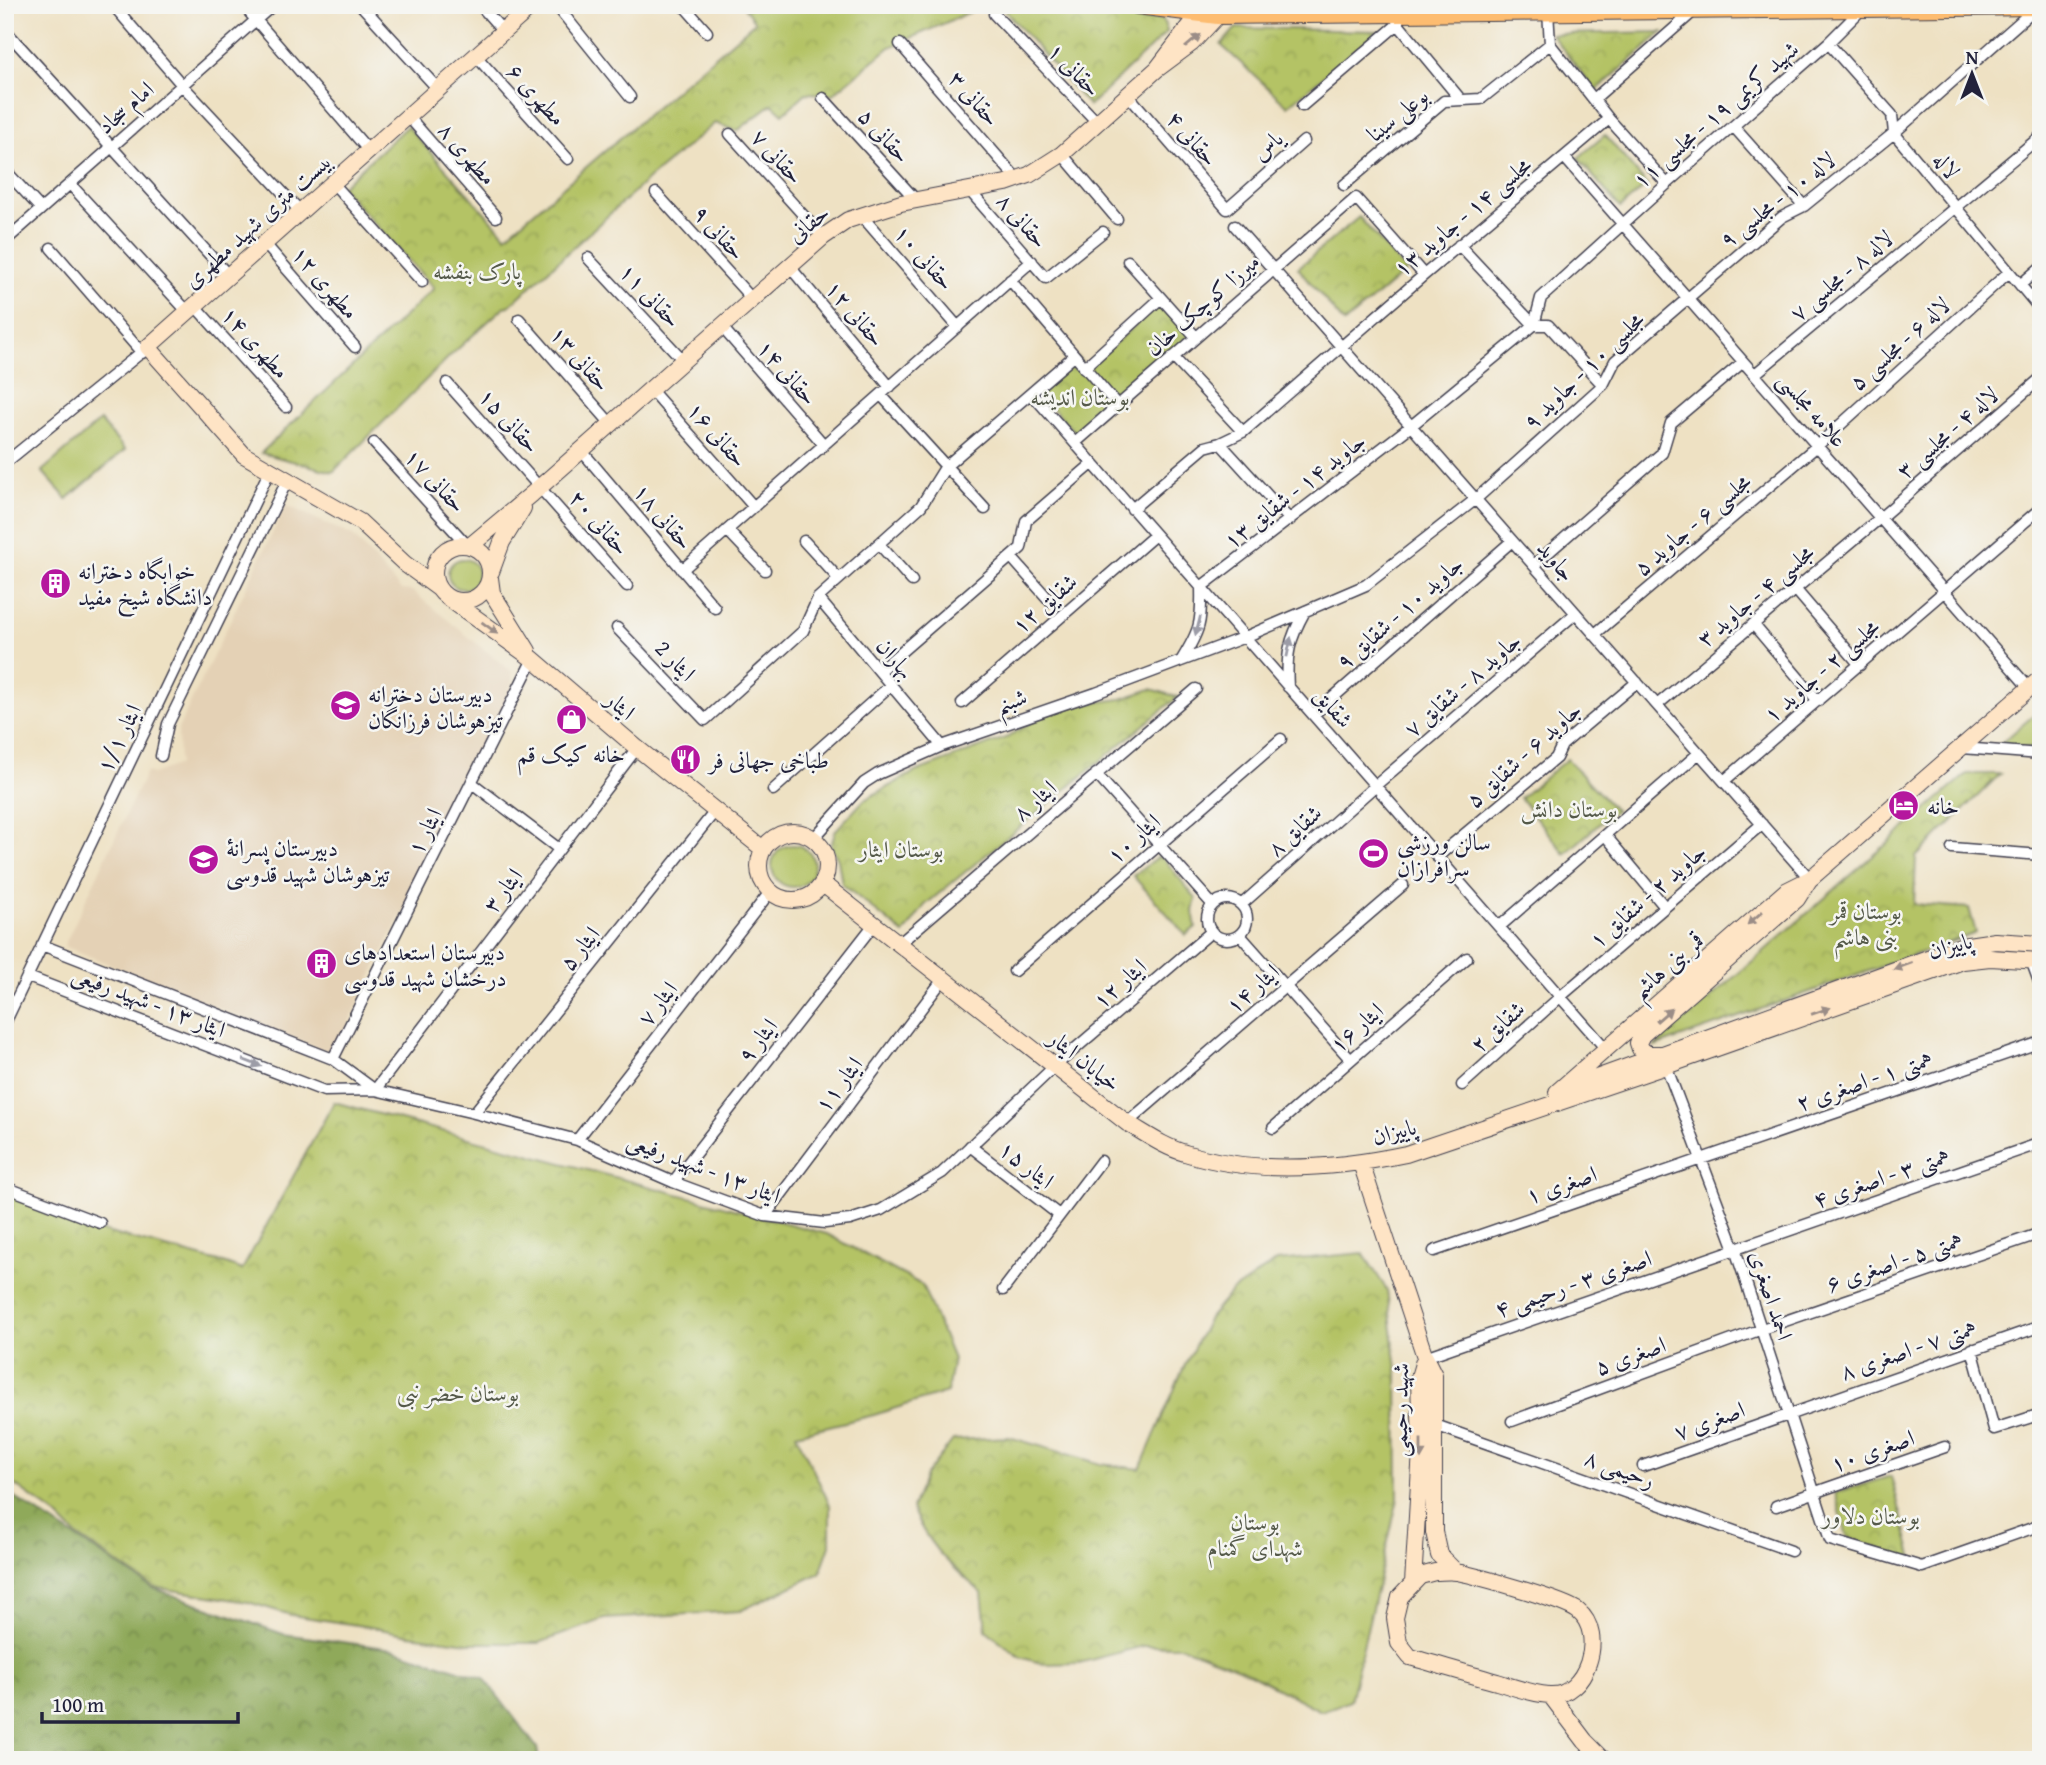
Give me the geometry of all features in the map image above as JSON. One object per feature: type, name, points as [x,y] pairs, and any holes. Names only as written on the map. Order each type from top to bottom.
[{"type":"main road","name":"بیست متری شهید مطهری","points":[[145,350],[533,5]]},
{"type":"main road","points":[[1138,5],[1398,18],[1548,11],[2039,6]]},
{"type":"main road","points":[[1157,69],[1200,9]]},
{"type":"main road","points":[[1157,69],[1198,38],[1219,10]]},
{"type":"main road","name":"حقانی","points":[[536,490],[720,326],[824,237],[848,220],[916,200],[1030,175],[1062,155],[1157,69]]},
{"type":"main road","points":[[145,350],[244,455],[360,522],[405,564],[430,568],[444,551],[459,545],[468,545],[486,557],[492,593],[533,659]]},
{"type":"main road","points":[[468,545],[536,490]]},
{"type":"main road","points":[[435,563],[434,579],[443,593],[461,602],[476,598],[486,588],[502,542],[536,490]]},
{"type":"main road","name":"ایثار","points":[[405,564],[533,659],[637,748],[763,849]]},
{"type":"main road","name":"قمر بنی هاشم","points":[[1557,1092],[1786,891],[1810,879],[2035,683]]},
{"type":"main road","points":[[803,833],[813,839],[825,855],[827,864],[823,884],[817,891],[799,900],[779,898],[760,877],[758,868],[763,849],[780,834],[803,833]]},
{"type":"main road","name":"قمر بنی هاشم","points":[[1664,1060],[1640,1049],[1638,1043],[1642,1035],[1797,900],[1810,879]]},
{"type":"main road","name":"خیابان ایثار","points":[[823,884],[1127,1123],[1156,1141],[1185,1153],[1234,1163],[1274,1167],[1361,1163]]},
{"type":"main road","name":"پاییزان","points":[[1361,1163],[1406,1154],[1664,1060],[1961,946],[1995,942],[2037,952]]},
{"type":"main road","name":"پاییزان","points":[[1361,1163],[1401,1146],[1557,1092],[1664,1060]]},
{"type":"main road","name":"شهید رحیمی","points":[[1361,1163],[1424,1357],[1419,1377],[1421,1450],[1413,1583]]},
{"type":"main road","points":[[1424,1357],[1434,1376],[1434,1532],[1439,1555],[1456,1572]]},
{"type":"main road","points":[[1435,1572],[1456,1572],[1553,1601],[1578,1612],[1589,1628],[1592,1646],[1583,1676],[1573,1689],[1551,1696],[1410,1657],[1399,1643],[1395,1618],[1400,1597],[1420,1576],[1435,1572]]},
{"type":"main road","points":[[1551,1696],[1585,1741],[1604,1760]]},
{"type":"street","points":[[113,5],[182,85],[301,212]]},
{"type":"street","points":[[243,5],[369,151]]},
{"type":"street","name":"امام سجاد","points":[[5,241],[273,5]]},
{"type":"street","points":[[361,5],[438,89]]},
{"type":"street","points":[[480,5],[503,32]]},
{"type":"street","points":[[556,5],[630,97]]},
{"type":"street","points":[[683,5],[707,32]]},
{"type":"street","name":"شهید کریمی ۱۹ - مجلسی ۱۱","points":[[1534,325],[1541,298],[1828,43],[1866,6]]},
{"type":"street","name":"لاله ۱۰ - مجلسی ۹","points":[[1689,299],[1782,217],[1804,206],[1894,134],[2039,6]]},
{"type":"street","points":[[1594,99],[1696,9]]},
{"type":"street","points":[[1548,11],[1550,44],[1609,119],[1667,184]]},
{"type":"street","name":"حقانی ۱","points":[[994,14],[1097,122]]},
{"type":"street","points":[[1302,106],[1398,18],[1461,100]]},
{"type":"street","points":[[5,30],[229,275]]},
{"type":"street","name":"لاله","points":[[1828,43],[1892,115],[1894,134],[2041,310]]},
{"type":"street","name":"حقانی ۳","points":[[900,44],[1017,179]]},
{"type":"street","name":"بوعلی سینا","points":[[1345,185],[1444,101],[1481,99],[1550,44]]},
{"type":"street","name":"مطهری ۶","points":[[475,56],[568,159]]},
{"type":"street","name":"حقانی ۴","points":[[1128,95],[1227,209]]},
{"type":"street","name":"حقانی ۵","points":[[823,98],[916,200]]},
{"type":"street","name":"مطهری ۸","points":[[408,116],[496,217]]},
{"type":"street","name":"مجلسی ۱۴ - جاوید ۱۳","points":[[1132,509],[1205,447],[1243,432],[1609,119]]},
{"type":"street","points":[[1733,126],[1804,206]]},
{"type":"street","name":"حقانی ۷","points":[[730,134],[824,237]]},
{"type":"street","name":"لاله ۸ - مجلسی ۷","points":[[1755,374],[2041,136]]},
{"type":"street","name":"یاس","points":[[1227,209],[1304,141]]},
{"type":"street","points":[[1062,155],[1117,219]]},
{"type":"street","name":"علامه مجلسی","points":[[1564,157],[1945,592],[2035,683]]},
{"type":"street","points":[[5,170],[41,209]]},
{"type":"street","points":[[333,183],[422,282]]},
{"type":"street","name":"مطهری ۱۴","points":[[70,184],[286,407]]},
{"type":"street","name":"حقانی ۸","points":[[969,190],[1046,278],[1102,232]]},
{"type":"street","name":"حقانی ۹","points":[[656,193],[752,300]]},
{"type":"street","name":"میرزا کوچک خان","points":[[1075,443],[1356,198],[1424,275]]},
{"type":"street","name":"حقانی ۱۰","points":[[861,215],[958,327]]},
{"type":"street","name":"جاوید","points":[[1235,226],[1810,879]]},
{"type":"street","name":"مطهری ۱۲","points":[[265,244],[355,347]]},
{"type":"street","points":[[1459,245],[1534,325],[1548,325],[1603,385]]},
{"type":"street","points":[[51,248],[145,350]]},
{"type":"street","name":"حقانی ۱۱","points":[[588,258],[683,360]]},
{"type":"street","points":[[682,570],[1032,261]]},
{"type":"street","points":[[1128,261],[1196,337]]},
{"type":"street","name":"حقانی ۱۲","points":[[790,267],[890,387]]},
{"type":"street","points":[[2020,285],[2041,267]]},
{"type":"street","name":"لاله ۶ - مجلسی ۵","points":[[1817,446],[2009,272]]},
{"type":"street","points":[[1010,281],[1118,406]]},
{"type":"street","points":[[1084,368],[1161,298]]},
{"type":"street","name":"مجلسی ۱۰ - جاوید ۹","points":[[1305,611],[1366,584],[1476,499],[1603,385],[1615,361],[1689,299]]},
{"type":"street","name":"حقانی ۱۳","points":[[519,319],[611,424]]},
{"type":"street","name":"جاوید ۱۴ - شقایق ۱۳","points":[[1201,587],[1411,426],[1534,325]]},
{"type":"street","name":"حقانی ۱۴","points":[[720,326],[824,445]]},
{"type":"street","name":"بیست متری شهید مطهری","points":[[5,463],[145,350]]},
{"type":"street","points":[[818,598],[921,506],[946,466],[1074,356]]},
{"type":"street","points":[[1173,357],[1243,432]]},
{"type":"street","points":[[1534,565],[1662,453],[1671,423],[1744,362]]},
{"type":"street","name":"لاله ۴ - مجلسی ۳","points":[[1880,518],[2041,378]]},
{"type":"street","name":"حقانی ۱۵","points":[[447,383],[536,490]]},
{"type":"street","name":"حقانی ۱۶","points":[[650,389],[754,507]]},
{"type":"street","name":"شقایق","points":[[1031,393],[1606,1049]]},
{"type":"street","points":[[881,395],[985,509]]},
{"type":"street","name":"حقانی ۱۷","points":[[374,443],[468,545]]},
{"type":"street","points":[[1220,443],[1290,520]]},
{"type":"street","name":"مجلسی ۶ - جاوید ۵","points":[[1595,634],[1817,446]]},
{"type":"street","name":"حقانی ۱۸","points":[[581,450],[715,608]]},
{"type":"street","points":[[879,671],[1021,548],[1026,521],[1093,464]]},
{"type":"street","name":"ایثار ۱/۱","points":[[5,1023],[269,471]]},
{"type":"street","points":[[161,756],[168,724],[287,481]]},
{"type":"street","name":"حقانی ۲۰","points":[[536,490],[627,586]]},
{"type":"street","name":"مجلسی ۲ - جاوید ۱","points":[[1724,780],[2041,508]]},
{"type":"street","name":"مجلسی ۴ - جاوید ۳","points":[[1657,705],[1880,518]]},
{"type":"street","points":[[727,530],[765,570]]},
{"type":"street","name":"شقایق ۱۲","points":[[962,703],[1155,535]]},
{"type":"street","points":[[804,541],[839,579]]},
{"type":"street","name":"جاوید ۱۰ - شقایق ۹","points":[[1312,715],[1513,541]]},
{"type":"street","points":[[879,544],[912,581]]},
{"type":"street","points":[[1011,557],[1050,601]]},
{"type":"street","points":[[1181,661],[1198,634],[1202,612],[1201,587]]},
{"type":"street","points":[[1796,589],[1860,665]]},
{"type":"street","name":"بهاران","points":[[818,598],[942,746]]},
{"type":"street","name":"ایثار 2","points":[[617,628],[705,720],[803,631],[818,598]]},
{"type":"street","points":[[1288,687],[1286,656],[1292,633],[1305,611]]},
{"type":"street","name":"شبنم","points":[[813,839],[864,783],[942,746],[1096,693],[1245,637],[1305,611]]},
{"type":"street","name":"جاوید ۸ - شقایق ۷","points":[[1375,786],[1576,613]]},
{"type":"street","points":[[1753,624],[1818,701]]},
{"type":"street","name":"ایثار ۱","points":[[333,1059],[533,659]]},
{"type":"street","name":"جاوید ۶ - شقایق ۵","points":[[1437,857],[1556,758],[1562,745],[1637,682]]},
{"type":"street","points":[[773,790],[891,685]]},
{"type":"street","name":"ایثار ۸","points":[[901,943],[1196,689]]},
{"type":"street","name":"ایثار ۱۰","points":[[1013,971],[1281,739]]},
{"type":"street","name":"ایثار ۳","points":[[375,1090],[637,748]]},
{"type":"street","points":[[1962,748],[2041,754]]},
{"type":"street","points":[[1499,927],[1699,753]]},
{"type":"street","points":[[1096,774],[1212,904]]},
{"type":"street","points":[[472,783],[559,849]]},
{"type":"street","name":"شقایق ۸","points":[[1241,905],[1375,786]]},
{"type":"street","name":"ایثار ۵","points":[[474,1112],[716,810]]},
{"type":"street","name":"جاوید ۲ - شقایق ۱","points":[[1560,997],[1762,824]]},
{"type":"street","points":[[1605,835],[1665,907]]},
{"type":"street","points":[[1952,848],[2041,855]]},
{"type":"street","name":"ایثار ۱۴","points":[[1127,1123],[1403,885]]},
{"type":"street","name":"ایثار ۷","points":[[577,1140],[771,892]]},
{"type":"street","points":[[1230,899],[1241,905],[1247,920],[1240,935],[1228,940],[1210,932],[1206,921],[1212,904],[1230,899]]},
{"type":"street","name":"ایثار ۹","points":[[673,1182],[875,923]]},
{"type":"street","name":"ایثار ۱۲","points":[[1055,1066],[1210,932]]},
{"type":"street","points":[[1240,935],[1350,1059]]},
{"type":"street","name":"ایثار ۱۳ - شهید رفیعی","points":[[43,945],[333,1059],[375,1090]]},
{"type":"street","points":[[2037,952],[2041,986]]},
{"type":"street","name":"ایثار ۱۶","points":[[1273,1128],[1467,958]]},
{"type":"street","name":"ایثار ۱۳ - شهید رفیعی","points":[[29,977],[324,1091],[375,1090],[474,1112],[577,1140],[673,1182],[765,1216],[825,1223],[881,1210],[942,1173],[1055,1066]]},
{"type":"street","name":"ایثار ۱۱","points":[[765,1216],[944,978]]},
{"type":"street","name":"شقایق ۲","points":[[1462,1085],[1560,997]]},
{"type":"street","name":"همتی ۱ - اصغری ۲","points":[[1701,1157],[2041,1042]]},
{"type":"street","name":"احمد اصغری","points":[[1664,1060],[1735,1249],[1830,1540],[1922,1567],[2041,1524]]},
{"type":"street","name":"همتی ۳ - اصغری ۴","points":[[1735,1249],[2041,1143]]},
{"type":"street","name":"ایثار ۱۵","points":[[970,1146],[1059,1215]]},
{"type":"street","name":"اصغری ۱","points":[[1434,1251],[1701,1157]]},
{"type":"street","name":"ایثار ۱۵","points":[[1003,1290],[1101,1161]]},
{"type":"street","points":[[5,1187],[100,1223]]},
{"type":"street","name":"همتی ۵ - اصغری ۶","points":[[1762,1329],[2041,1233]]},
{"type":"street","name":"اصغری ۳ - رحیمی ۴","points":[[1424,1357],[1735,1249]]},
{"type":"street","name":"همتی ۷ - اصغری ۸","points":[[1789,1414],[2041,1326]]},
{"type":"street","name":"اصغری ۵","points":[[1512,1421],[1762,1329]]},
{"type":"street","points":[[1972,1349],[1994,1429],[2041,1414]]},
{"type":"street","name":"اصغری ۷","points":[[1643,1466],[1789,1414]]},
{"type":"street","name":"رحیمی ۸","points":[[1436,1425],[1791,1551]]},
{"type":"street","name":"اصغری ۱۰","points":[[1776,1506],[1945,1447]]},
{"type":"shaded area","name":"دبیرستان دخترانه تیزهوشان فرزانگان","points":[[286,505],[353,536],[401,590],[412,591],[512,672],[512,684],[334,1054],[64,946],[146,772],[153,774],[179,764],[178,729]]},
{"type":"green space","name":"پارک بنفشه","points":[[742,5],[986,5],[890,47],[833,94],[806,93],[783,114],[772,104],[737,131],[715,123],[648,179],[450,356],[333,472],[261,453],[434,288],[341,187],[407,126],[506,236],[755,22]]},
{"type":"green space","points":[[1000,5],[1090,5],[1140,17],[1163,19],[1167,32],[1089,106]]},
{"type":"green space","points":[[1236,28],[1378,31],[1288,106],[1221,45]]},
{"type":"green space","points":[[1663,32],[1596,91],[1551,34]]},
{"type":"green space","points":[[1605,135],[1647,185],[1620,208],[1578,158]]},
{"type":"green space","points":[[1359,217],[1406,271],[1344,323],[1298,268]]},
{"type":"green space","name":"بوستان اندیشه","points":[[1161,301],[1194,333],[1077,435],[1037,391],[1077,357],[1087,369]]},
{"type":"green space","points":[[100,421],[125,450],[67,499],[42,471]]},
{"type":"green space","points":[[463,559],[474,563],[478,574],[474,585],[463,589],[452,585],[448,574],[452,563]]},
{"type":"green space","name":"بوستان ایثار","points":[[1151,689],[1178,697],[925,905],[904,934],[842,884],[838,860],[831,846],[835,831],[864,800],[915,772],[1008,737],[1052,708],[1121,699]]},
{"type":"green space","points":[[2041,709],[2041,750],[2000,744]]},
{"type":"green space","name":"بوستان دانش","points":[[1567,759],[1615,810],[1565,854],[1520,798]]},
{"type":"green space","name":"بوستان قمر بنی هاشم","points":[[1967,774],[2000,774],[1916,857],[1914,904],[1969,908],[1976,933],[1654,1047]]},
{"type":"green space","points":[[793,845],[808,851],[814,866],[808,881],[793,887],[778,881],[772,866],[778,851]]},
{"type":"green space","points":[[1161,855],[1196,899],[1193,911],[1196,927],[1186,935],[1133,876]]},
{"type":"green space","name":"بوستان خضر نبی","points":[[334,1102],[827,1234],[922,1285],[953,1359],[947,1392],[874,1415],[796,1434],[830,1505],[830,1545],[820,1573],[740,1611],[604,1619],[539,1643],[468,1643],[291,1615],[248,1602],[153,1587],[76,1535],[56,1515],[5,1478],[5,1192],[79,1225],[242,1270]]},
{"type":"green space","name":"بوستان شهدای گمنام","points":[[1363,1253],[1387,1290],[1397,1369],[1398,1499],[1350,1701],[1321,1711],[1241,1669],[1181,1646],[1143,1646],[1079,1663],[1044,1664],[1020,1657],[986,1630],[982,1593],[933,1545],[912,1508],[925,1476],[953,1440],[1009,1437],[1101,1464],[1140,1469],[1184,1367],[1209,1318],[1231,1292],[1277,1261]]},
{"type":"green space","name":"بوستان دلاور","points":[[1891,1476],[1913,1560],[1847,1537],[1835,1493]]},
{"type":"green space","points":[[5,1491],[153,1588],[283,1634],[393,1649],[484,1678],[537,1748],[539,1760],[5,1760]]},
{"type":"place","name":"خوابگاه دخترانه دانشگاه شیخ مفید","points":[[55,583]]},
{"type":"place","name":"دبیرستان دخترانه تیزهوشان فرزانگان","points":[[345,706]]},
{"type":"place","name":"خانه کیک قم","points":[[571,719]]},
{"type":"place","name":"طباخی جهانی فر","points":[[686,759]]},
{"type":"place","name":"خانه","points":[[1904,805]]},
{"type":"place","name":"سالن ورزشی سرافرازان","points":[[1374,854]]},
{"type":"place","name":"دبیرستان پسرانهٔ تیزهوشان شهید قدوسی","points":[[203,860]]},
{"type":"place","name":"دبیرستان استعدادهای درخشان شهید قدوسی","points":[[321,964]]}]
